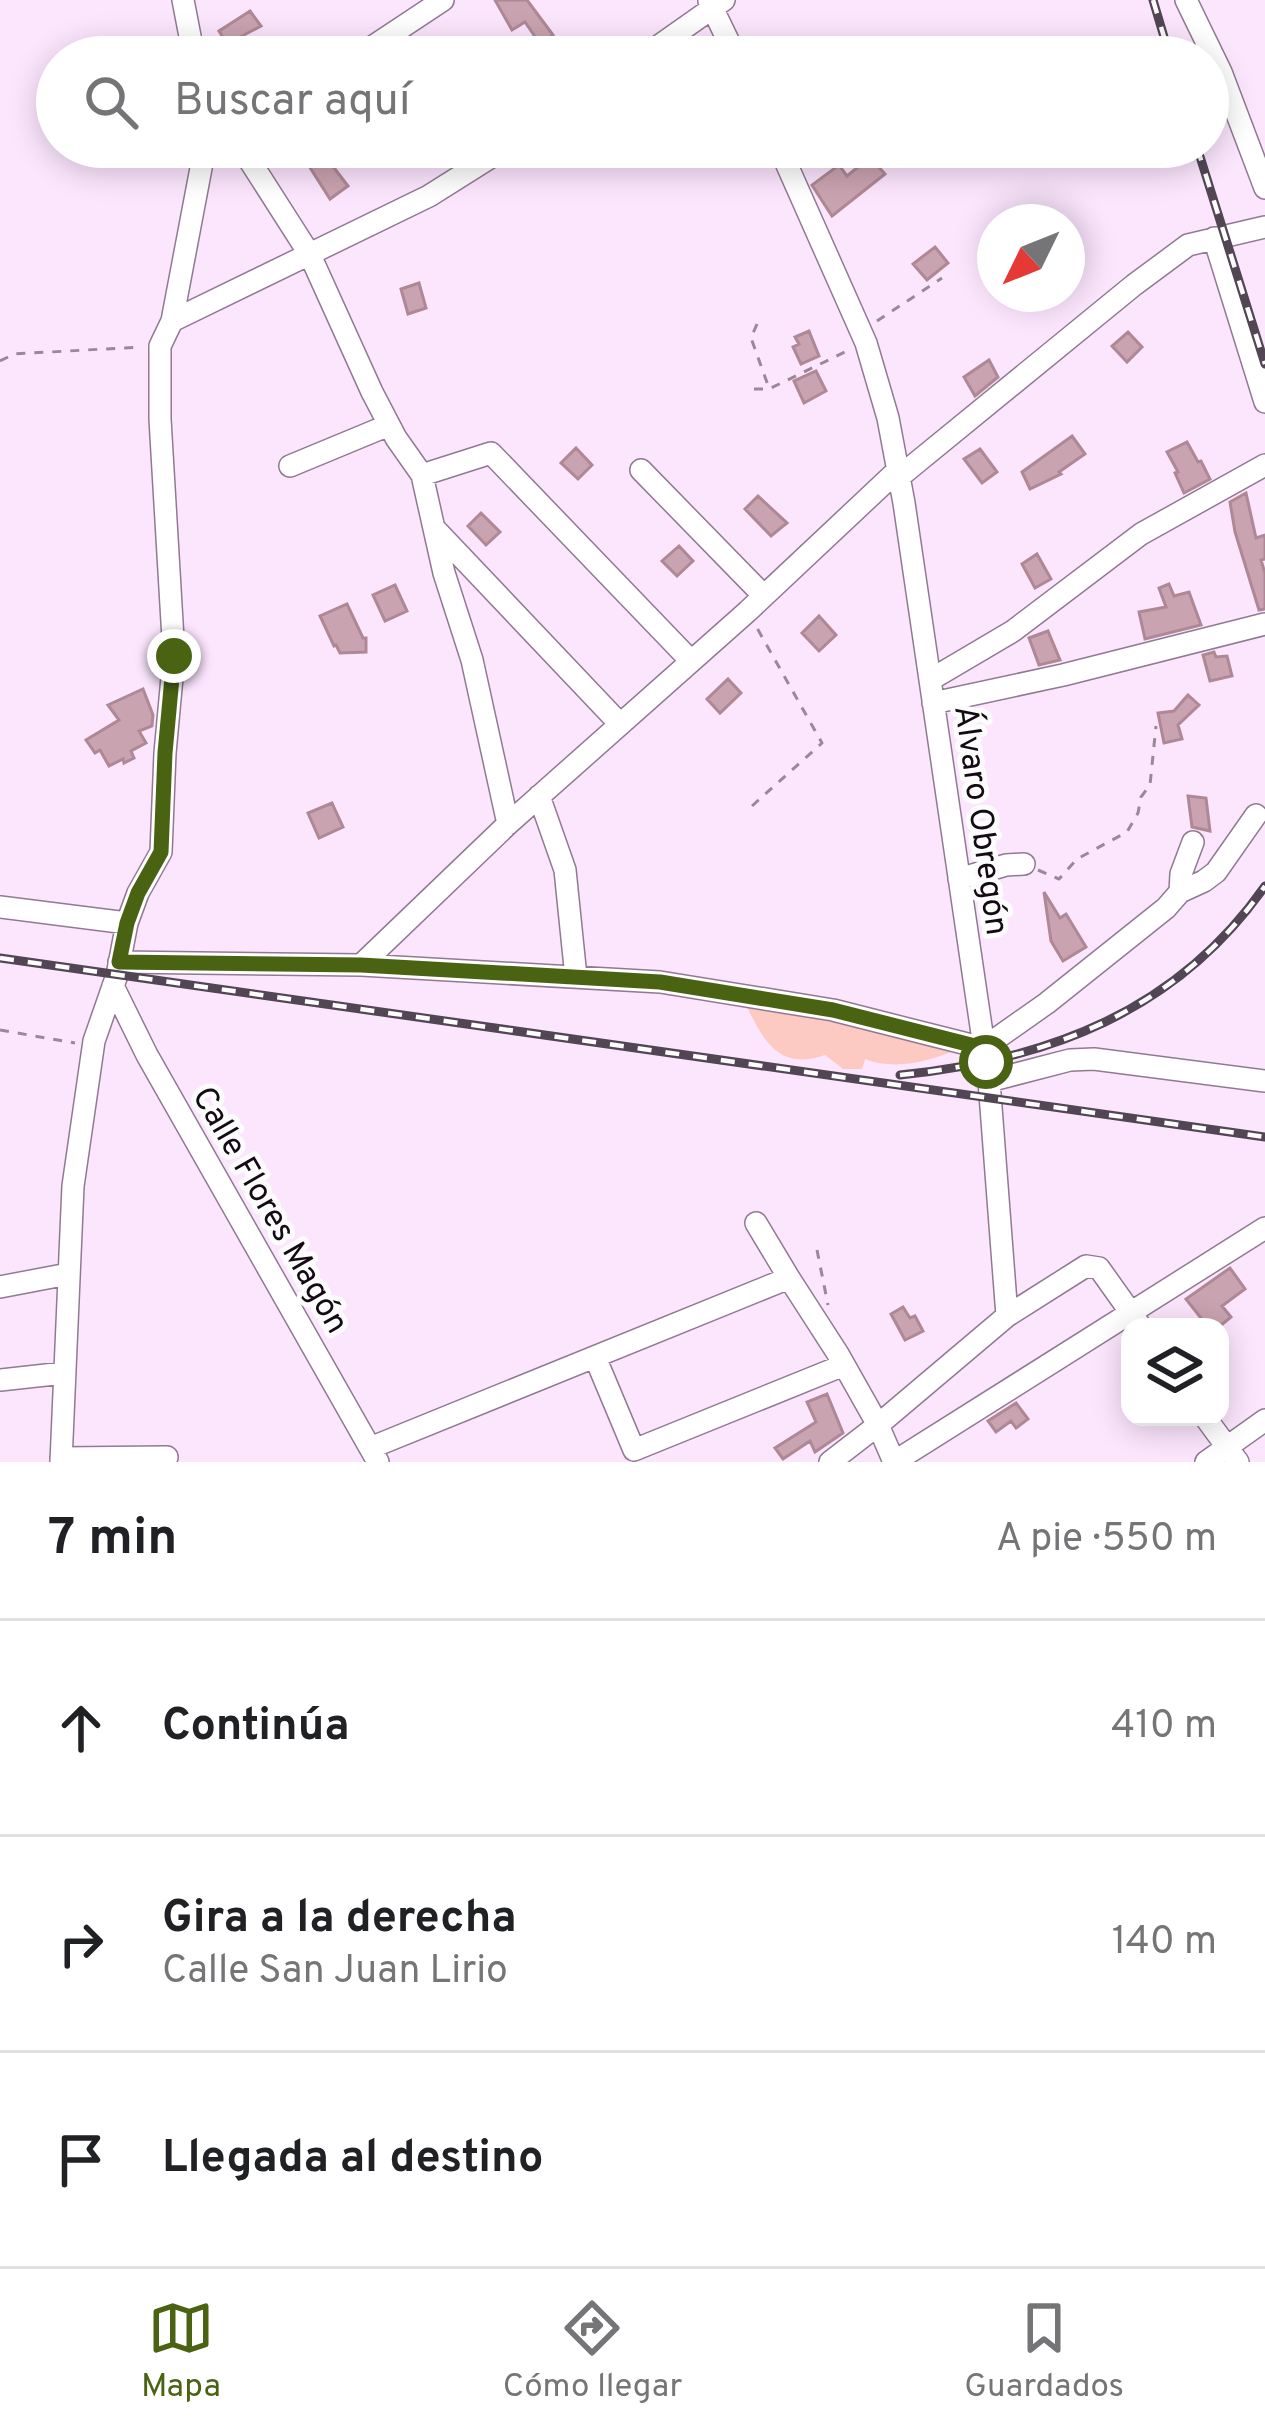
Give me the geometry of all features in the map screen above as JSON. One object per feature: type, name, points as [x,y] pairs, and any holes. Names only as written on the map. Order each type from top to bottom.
[{"type":"street","points":[[183,0],[190,36]]},
{"type":"street","points":[[389,36],[443,0]]},
{"type":"street","points":[[1186,0],[1204,36]]},
{"type":"street","points":[[671,36],[715,3],[728,36]]},
{"type":"street","points":[[1229,93],[1265,185]]},
{"type":"street","points":[[167,1457],[61,1460],[73,1186],[94,1046],[127,923],[161,852],[174,656],[160,346],[172,320],[204,168]]},
{"type":"street","points":[[254,168],[310,255],[389,425],[422,475],[444,573],[472,660],[508,824]]},
{"type":"street","points":[[172,320],[429,196],[474,168]]},
{"type":"street","name":"Álvaro Obregón","points":[[788,168],[863,338],[888,418],[989,1081],[1007,1316]]},
{"type":"street","points":[[361,965],[508,824],[898,473],[1188,245],[1265,226]]},
{"type":"street","points":[[1214,238],[1265,402]]},
{"type":"street","points":[[290,466],[389,425]]},
{"type":"street","points":[[422,475],[491,452],[691,662]]},
{"type":"street","points":[[930,680],[1012,632],[1141,534],[1265,465]]},
{"type":"street","points":[[640,470],[756,603]]},
{"type":"street","points":[[434,528],[620,724]]},
{"type":"street","points":[[933,703],[1265,624]]},
{"type":"street","points":[[539,796],[565,870],[576,977]]},
{"type":"street","points":[[119,962],[361,965],[660,982],[833,1010],[983,1048],[1137,934],[1180,892],[1216,872],[1256,815]]},
{"type":"street","points":[[1180,892],[1193,842]]},
{"type":"street","points":[[958,879],[1024,864]]},
{"type":"street","points":[[0,908],[127,923]]},
{"type":"street","name":"Calle Flores Magón","points":[[113,986],[147,1055],[374,1455]]},
{"type":"street","points":[[989,1081],[1070,1060],[1094,1059],[1265,1081]]},
{"type":"street","points":[[756,1223],[844,1365],[894,1462],[1121,1329]]},
{"type":"street","points":[[1139,1318],[1265,1228]]},
{"type":"street","points":[[830,1462],[1007,1316],[1086,1266],[1099,1268],[1135,1318]]},
{"type":"street","points":[[0,1287],[68,1274]]},
{"type":"street","points":[[374,1455],[789,1278]]},
{"type":"street","points":[[595,1357],[634,1450],[844,1365]]},
{"type":"street","points":[[0,1380],[64,1372]]},
{"type":"street","points":[[1206,1462],[1232,1454],[1265,1420]]},
{"type":"street","points":[[1212,1426],[1232,1454]]},
{"type":"path","points":[[754,388],[769,389],[863,338],[943,278]]},
{"type":"path","points":[[757,324],[751,338],[769,389]]},
{"type":"path","points":[[0,361],[14,354],[160,346]]},
{"type":"path","points":[[752,806],[822,743],[756,603]]},
{"type":"path","points":[[1024,864],[1059,879],[1077,859],[1127,832],[1150,785],[1156,726]]},
{"type":"path","points":[[0,1030],[94,1046]]},
{"type":"path","points":[[817,1250],[831,1318]]},
{"type":"shaded area","points":[[747,1007],[800,1011],[959,1049],[912,1063],[865,1059],[862,1069],[843,1069],[825,1055],[785,1056],[767,1042]]},
{"type":"building","points":[[495,0],[527,0],[553,35],[535,36],[525,22],[512,30]]},
{"type":"building","points":[[250,11],[261,26],[242,36],[222,36],[219,31]]},
{"type":"building","points":[[310,168],[334,168],[348,186],[330,199]]},
{"type":"building","points":[[835,168],[847,176],[857,168],[880,168],[885,174],[832,216],[812,185]]},
{"type":"building","points":[[935,247],[948,263],[927,280],[913,264]]},
{"type":"building","points":[[419,283],[426,308],[408,314],[401,289]]},
{"type":"building","points":[[809,331],[819,356],[801,364],[793,347],[799,344],[795,337]]},
{"type":"building","points":[[1128,332],[1142,347],[1127,362],[1112,346]]},
{"type":"building","points":[[989,360],[998,377],[975,396],[964,377]]},
{"type":"building","points":[[816,371],[826,391],[804,403],[794,381]]},
{"type":"building","points":[[1072,436],[1085,454],[1061,474],[1030,489],[1022,472]]},
{"type":"building","points":[[1187,442],[1210,479],[1184,493],[1167,452]]},
{"type":"building","points":[[576,448],[592,465],[578,479],[561,463]]},
{"type":"building","points":[[980,449],[997,472],[982,483],[964,459]]},
{"type":"building","points":[[1246,493],[1256,538],[1265,535],[1265,559],[1261,560],[1265,609],[1259,610],[1230,502]]},
{"type":"building","points":[[758,496],[787,523],[771,536],[745,509]]},
{"type":"building","points":[[481,513],[500,532],[486,545],[468,526]]},
{"type":"building","points":[[679,546],[693,561],[677,576],[662,561]]},
{"type":"building","points":[[1037,554],[1051,579],[1035,588],[1022,564]]},
{"type":"building","points":[[1169,584],[1174,596],[1189,592],[1201,625],[1145,639],[1139,612],[1166,607],[1159,588]]},
{"type":"building","points":[[395,585],[407,611],[385,621],[373,595]]},
{"type":"building","points":[[347,604],[366,638],[366,652],[340,653],[320,616]]},
{"type":"building","points":[[819,616],[836,635],[819,651],[802,633]]},
{"type":"building","points":[[1048,631],[1060,660],[1039,665],[1029,638]]},
{"type":"building","points":[[1214,652],[1216,657],[1227,656],[1232,676],[1210,681],[1203,655]]},
{"type":"building","points":[[728,679],[741,693],[720,713],[707,699]]},
{"type":"building","points":[[143,689],[153,715],[152,726],[139,731],[146,743],[131,751],[134,758],[109,766],[100,750],[95,753],[86,740],[119,720],[108,705]]},
{"type":"building","points":[[1188,695],[1199,705],[1178,725],[1182,739],[1164,743],[1158,713],[1174,711]]},
{"type":"building","points":[[1188,796],[1206,798],[1210,831],[1192,827]]},
{"type":"building","points":[[332,803],[343,827],[319,838],[308,813]]},
{"type":"building","points":[[1044,892],[1060,918],[1066,914],[1086,947],[1063,961],[1051,941]]},
{"type":"building","points":[[1230,1268],[1245,1289],[1222,1306],[1229,1319],[1201,1318],[1186,1299]]},
{"type":"building","points":[[903,1307],[923,1331],[905,1340],[891,1314]]},
{"type":"building","points":[[827,1394],[843,1433],[815,1452],[810,1441],[783,1459],[775,1448],[816,1422],[807,1402]]},
{"type":"building","points":[[1016,1403],[1028,1419],[1016,1428],[1011,1421],[996,1432],[988,1421]]},
{"type":"railway","points":[[1153,0],[1164,36]]},
{"type":"railway","points":[[1204,168],[1265,364]]},
{"type":"railway","points":[[900,1075],[1007,1057],[1105,1022],[1192,967],[1265,886]]},
{"type":"railway","points":[[0,958],[1265,1137]]},
{"type":"route","points":[[174,656],[161,852],[138,893],[119,962],[361,965],[660,982],[833,1010],[983,1048],[986,1062]]}]
